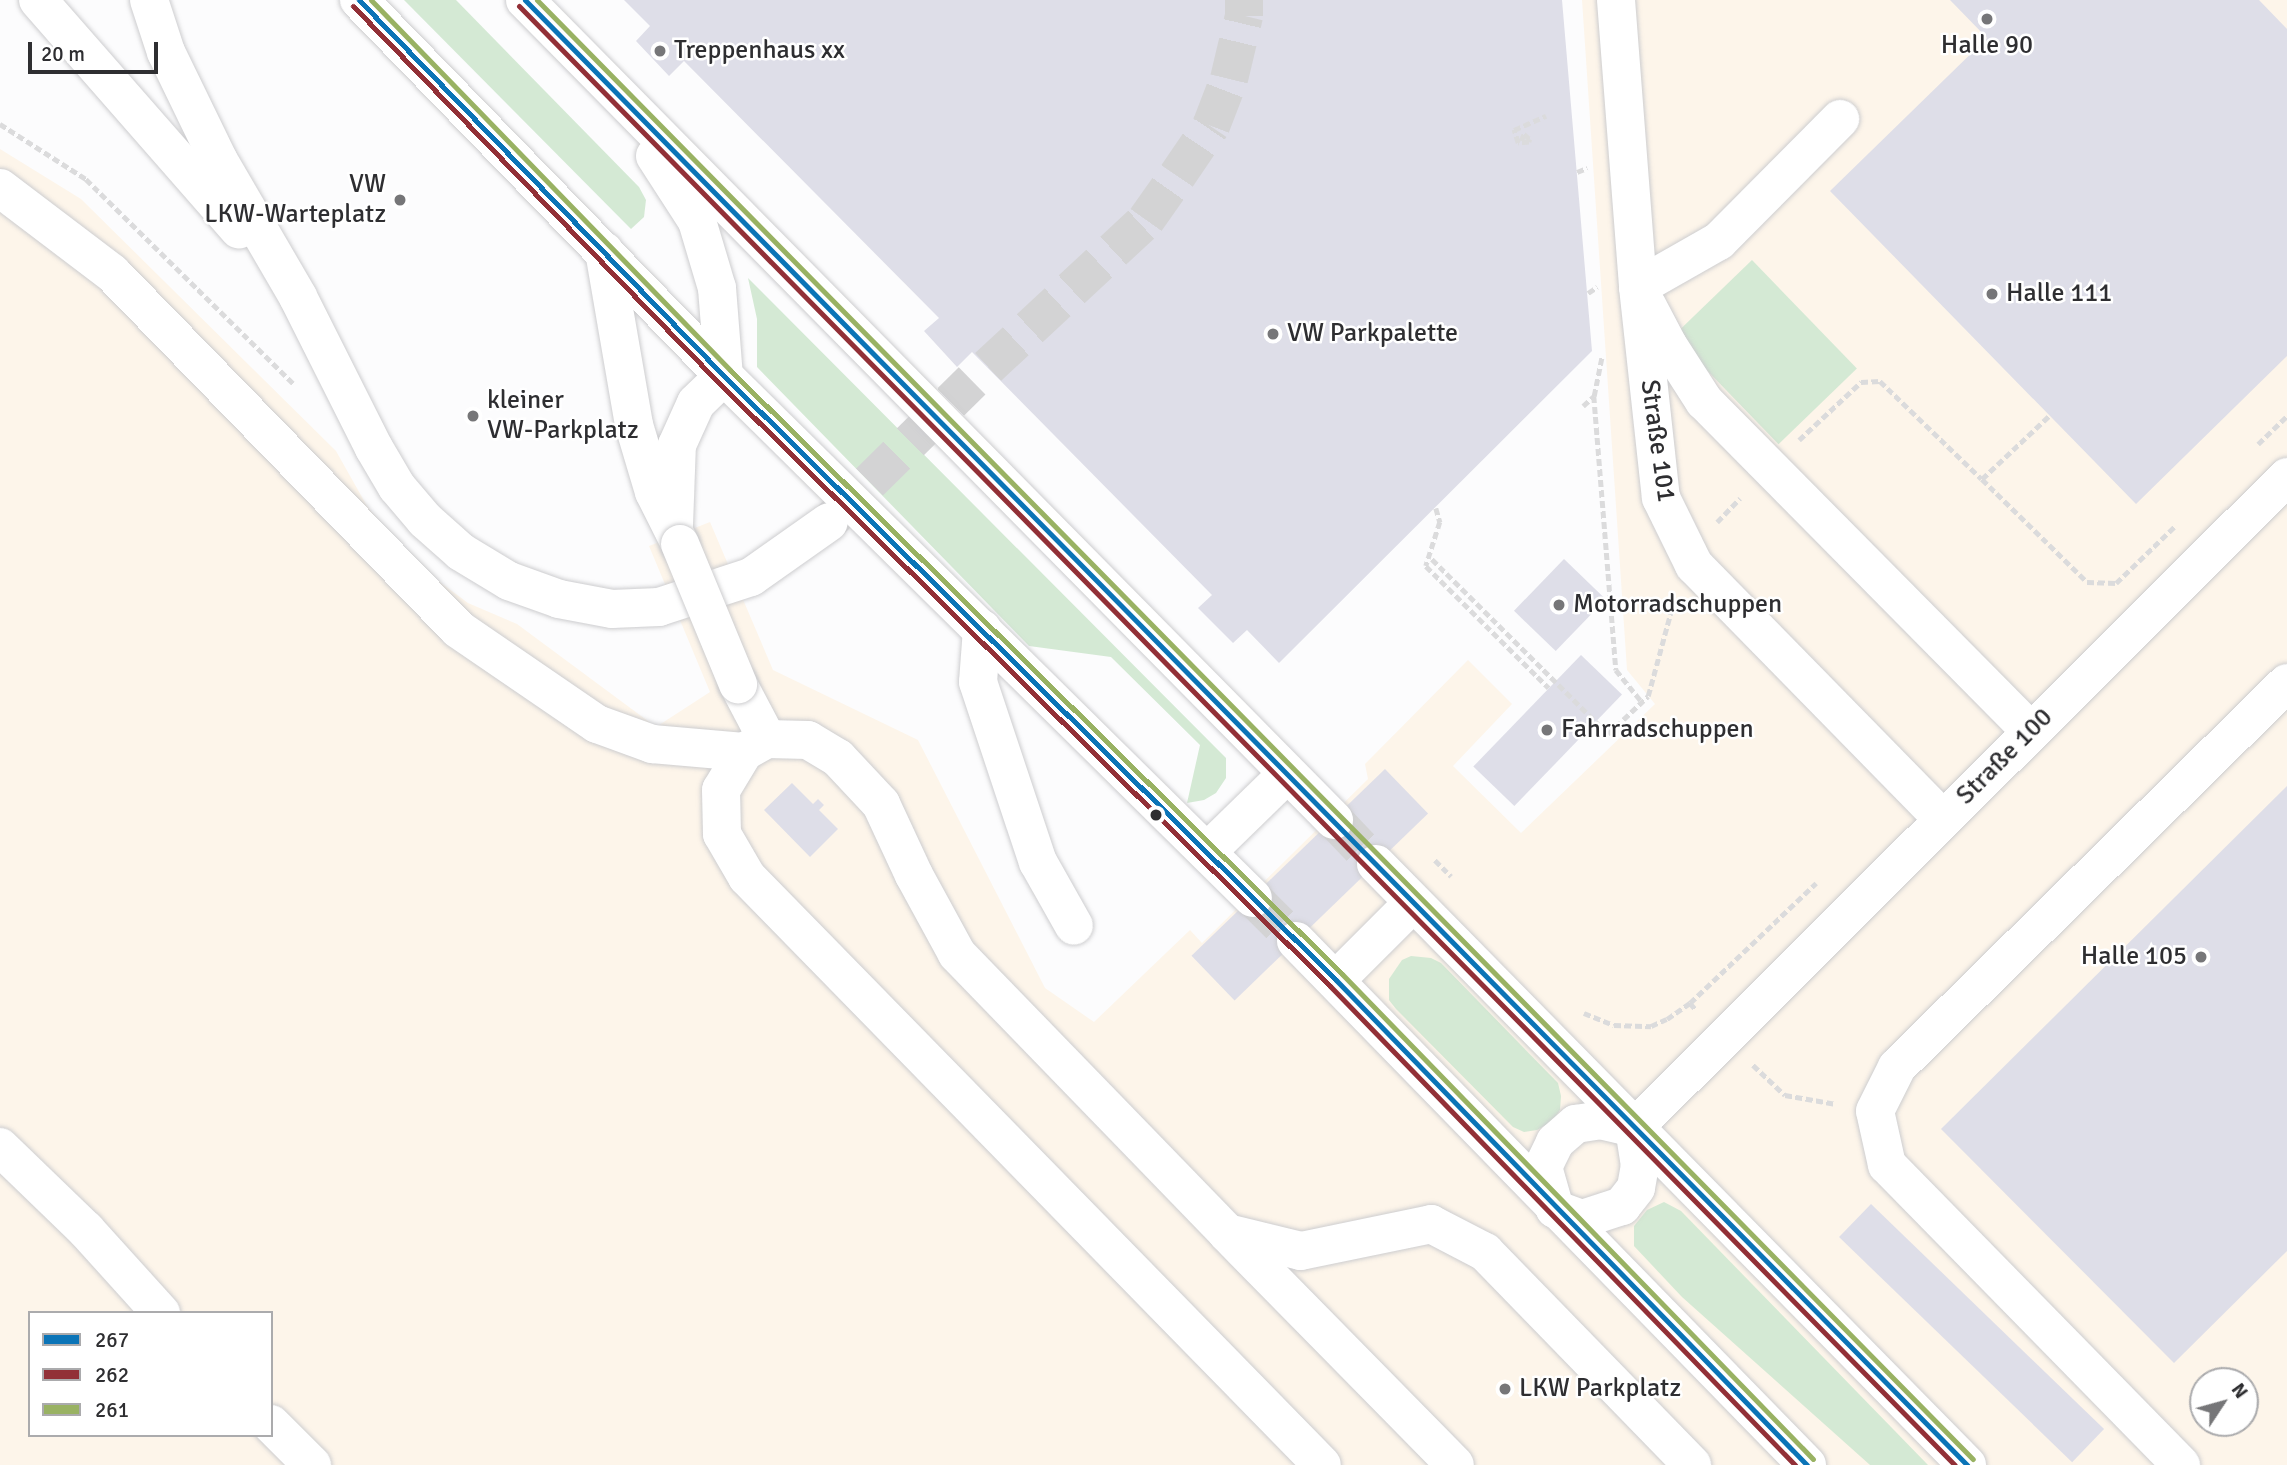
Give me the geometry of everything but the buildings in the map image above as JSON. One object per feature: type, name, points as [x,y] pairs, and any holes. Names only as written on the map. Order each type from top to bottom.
[{"type":"street","points":[[38,0],[298,298]]},
{"type":"street","points":[[149,0],[166,52],[219,161],[298,298],[397,488],[425,520],[461,552],[509,581],[559,599],[612,609],[659,607],[751,577],[829,522]]},
{"type":"street","points":[[359,0],[724,376],[1253,898]]},
{"type":"street","points":[[525,0],[1334,820]]},
{"type":"street","name":"Straße 101","points":[[1616,0],[1638,287],[1661,498],[1686,554],[1942,818]]},
{"type":"street","points":[[610,87],[697,221],[717,288],[724,376]]},
{"type":"street","points":[[1840,119],[1720,240],[1638,287],[1668,345],[1704,401],[2030,732]]},
{"type":"street","points":[[0,188],[112,273],[458,629],[597,724],[652,744],[756,746],[808,740],[838,758],[881,804],[914,875],[957,954],[1455,1465]]},
{"type":"street","points":[[604,251],[634,425],[654,492],[677,537],[738,684],[756,746]]},
{"type":"street","points":[[677,537],[677,444],[696,403],[724,376]]},
{"type":"street","name":"Straße 100","points":[[1633,1128],[2287,477]]},
{"type":"street","points":[[982,629],[978,682],[1038,862],[1074,926]]},
{"type":"street","points":[[2181,1465],[1887,1165],[1875,1111],[1897,1067],[2287,683]]},
{"type":"street","points":[[756,746],[721,790],[722,834],[747,877],[1322,1465]]},
{"type":"street","points":[[1207,852],[1287,774]]},
{"type":"street","points":[[1376,864],[1967,1465]]},
{"type":"street","points":[[1336,980],[1413,903]]},
{"type":"street","points":[[1296,942],[1807,1465]]},
{"type":"street","points":[[1555,1209],[1543,1167],[1555,1142],[1576,1125],[1600,1120],[1633,1128]]},
{"type":"street","points":[[1555,1209],[1582,1219],[1622,1206],[1636,1188],[1640,1165],[1633,1128]]},
{"type":"street","points":[[0,1147],[86,1230],[159,1311]]},
{"type":"street","points":[[1227,1233],[1301,1251],[1431,1224],[1485,1252],[1692,1465]]},
{"type":"street","points":[[273,1426],[312,1465]]},
{"type":"path","points":[[1521,141],[1524,134],[1530,139],[1528,142],[1518,143],[1514,130],[1546,116]]},
{"type":"path","points":[[0,124],[86,179],[299,389]]},
{"type":"path","points":[[1577,172],[1587,168]]},
{"type":"path","points":[[1588,293],[1597,287]]},
{"type":"path","points":[[1594,396],[1616,670],[1642,702]]},
{"type":"path","points":[[2249,453],[2287,416]]},
{"type":"path","points":[[1982,479],[2087,582],[2116,583],[2182,518]]},
{"type":"path","points":[[1436,508],[1440,522],[1426,566],[1549,688]]},
{"type":"path","points":[[1432,559],[1608,734]]},
{"type":"path","points":[[1426,853],[1457,883]]},
{"type":"path","points":[[1576,1006],[1586,1015],[1614,1025],[1651,1026],[1667,1019],[1690,1003],[1821,878]]},
{"type":"path","points":[[1690,1003],[1785,1096],[1875,1111]]},
{"type":"shaded area","points":[[1582,0],[2287,0],[2287,1465],[0,1465],[0,149],[81,199],[336,451],[367,506],[413,562],[468,603],[517,624],[656,727],[710,692],[649,546],[710,522],[773,670],[918,740],[1045,988],[1094,1022],[1190,930],[1202,943],[1368,779],[1365,764],[1468,660],[1512,704],[1453,766],[1521,833],[1655,704],[1627,670]]},
{"type":"green space","points":[[404,0],[456,0],[639,187],[646,200],[644,217],[631,229]]},
{"type":"green space","points":[[1752,260],[1857,369],[1778,444],[1674,336]]},
{"type":"green space","points":[[748,278],[1226,758],[1226,778],[1216,793],[1204,800],[1187,803],[1200,745],[1111,657],[1029,646],[757,367],[757,319]]},
{"type":"green space","points":[[1411,956],[1431,958],[1441,963],[1558,1083],[1560,1110],[1553,1121],[1537,1130],[1524,1132],[1513,1127],[1396,1009],[1389,1000],[1389,979],[1402,960]]},
{"type":"green space","points":[[1664,1202],[1681,1211],[1928,1465],[1870,1465],[1682,1297],[1634,1246],[1634,1226],[1647,1210]]},
{"type":"tunnel","points":[[988,367],[1146,220],[1177,176],[1211,126],[1229,79],[1244,16],[1244,0]]},
{"type":"tunnel","points":[[829,522],[972,381]]},
{"type":"tunnel","points":[[1334,820],[1376,864]]},
{"type":"tunnel","points":[[1253,898],[1296,941]]},
{"type":"transit line","name":"267","points":[[359,0],[724,376],[1336,980],[1807,1465]]},
{"type":"transit line","name":"261","points":[[371,0],[730,370],[1342,974],[1813,1459]]},
{"type":"transit line","name":"267","points":[[525,0],[1967,1465]]},
{"type":"transit line","name":"261","points":[[537,0],[1973,1459]]},
{"type":"transit line","name":"262","points":[[353,6],[718,382],[1330,986],[1795,1465]]},
{"type":"transit line","name":"262","points":[[519,6],[1955,1465]]},
{"type":"place","name":"Halle 90","points":[[1987,19]]},
{"type":"place","name":"Treppenhaus xx","points":[[660,51]]},
{"type":"place","name":"VW LKW-Warteplatz","points":[[400,200]]},
{"type":"place","name":"Halle 111","points":[[1992,294]]},
{"type":"place","name":"VW Parkpalette","points":[[1273,334]]},
{"type":"place","name":"kleiner VW-Parkplatz","points":[[473,416]]},
{"type":"place","name":"Motorradschuppen","points":[[1559,605]]},
{"type":"place","name":"Fahrradschuppen","points":[[1547,730]]},
{"type":"place","name":"Halle 105","points":[[2201,957]]},
{"type":"place","name":"LKW Parkplatz","points":[[1505,1389]]}]
